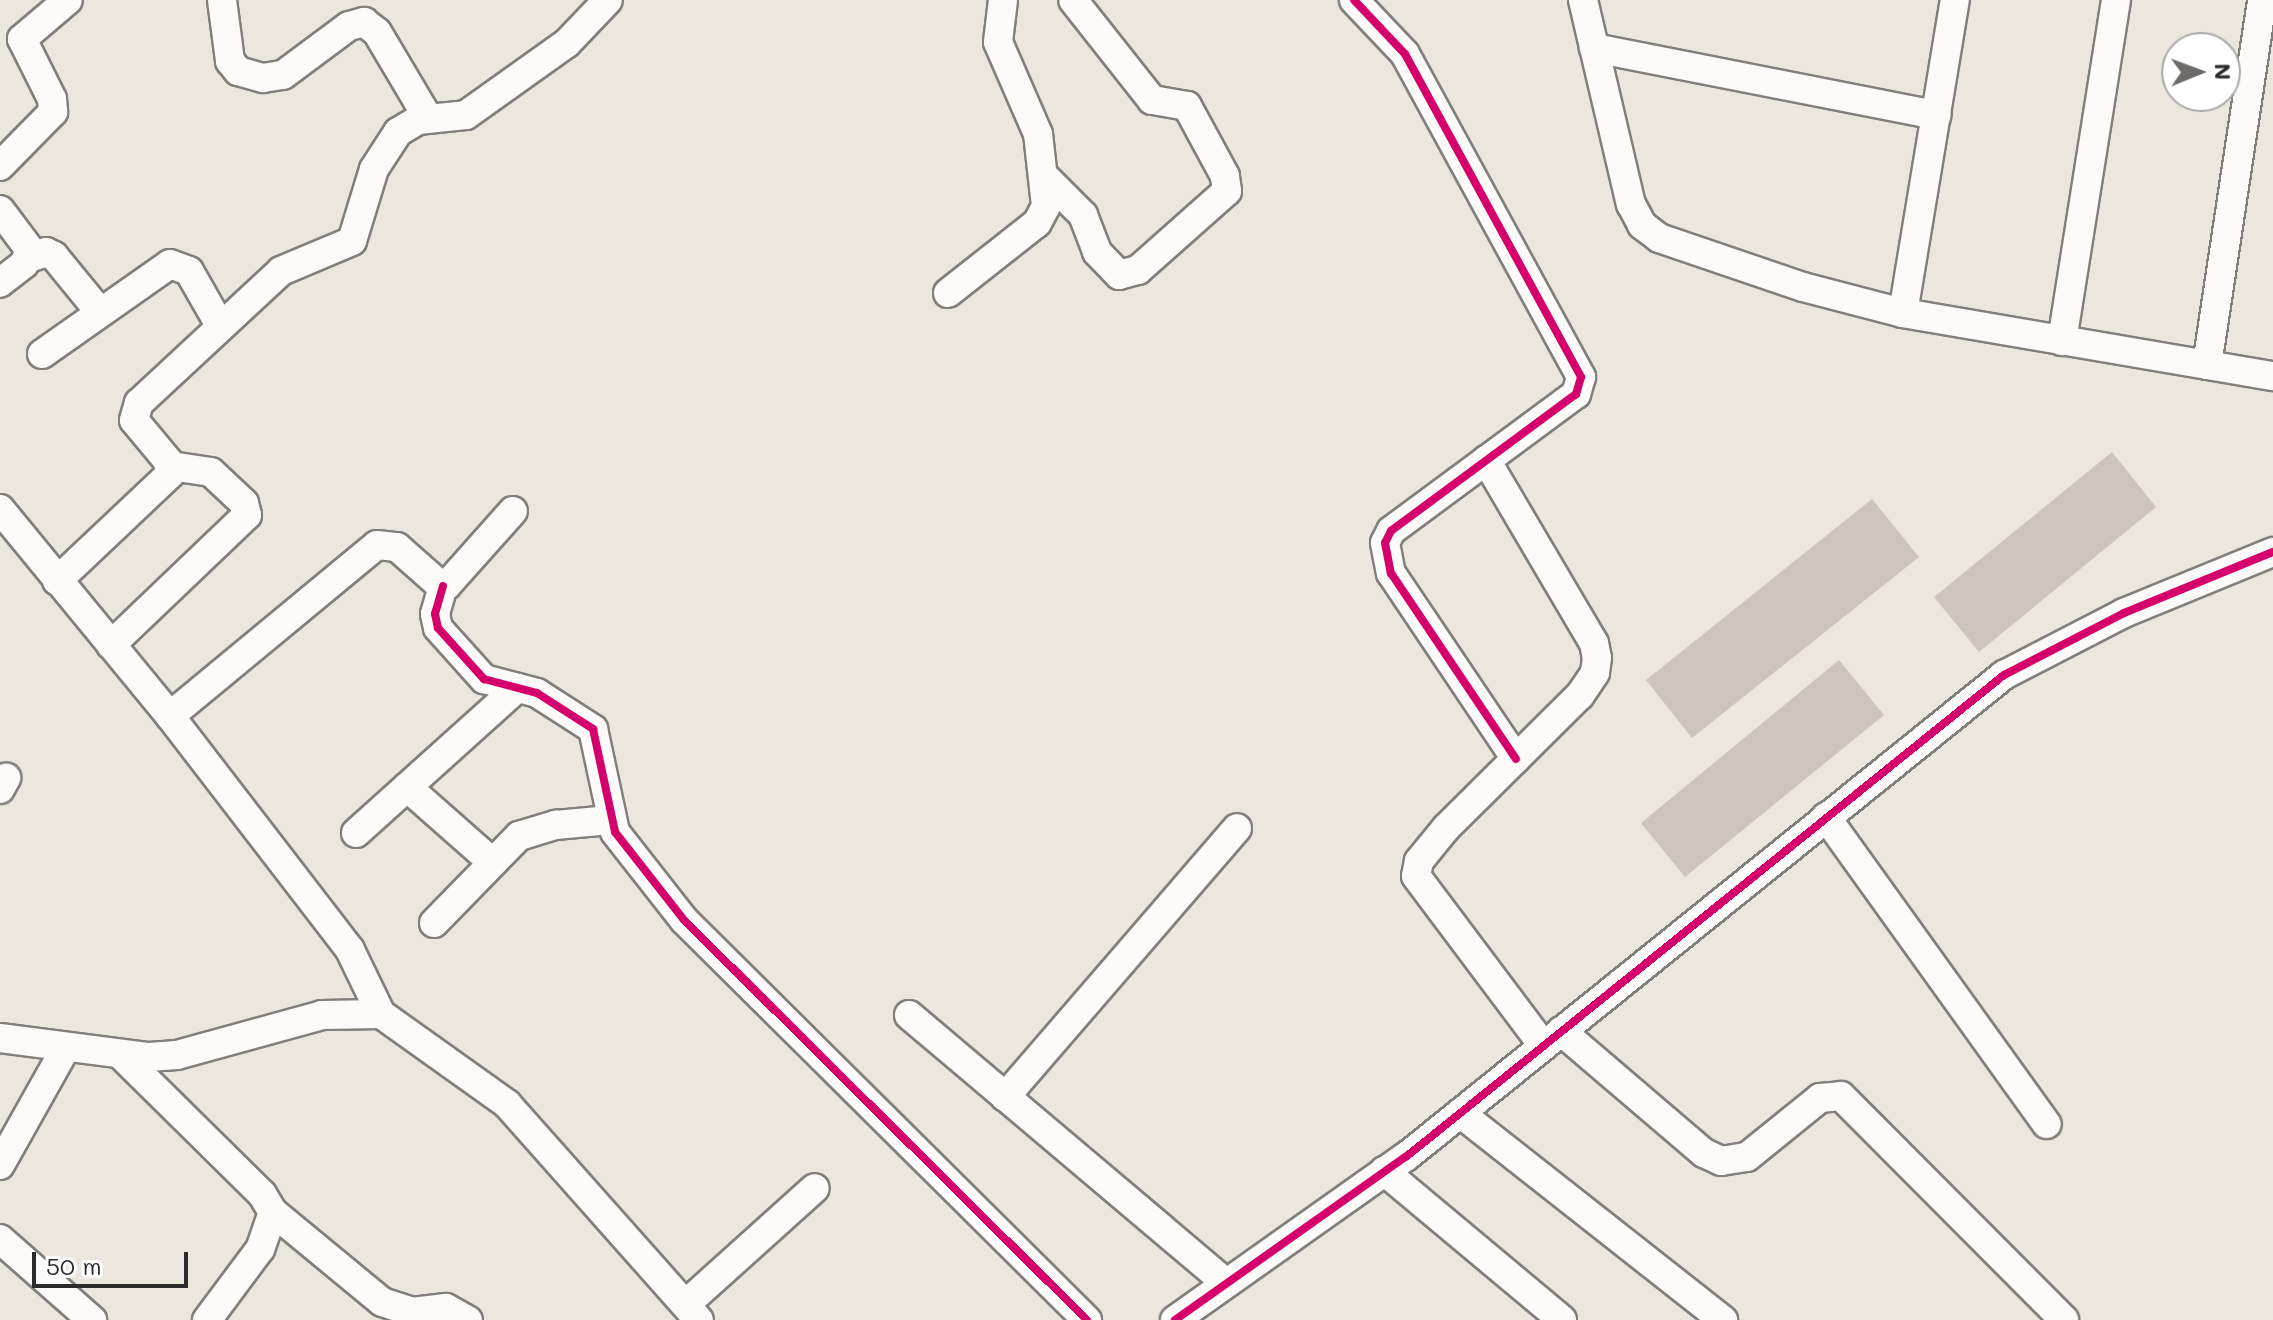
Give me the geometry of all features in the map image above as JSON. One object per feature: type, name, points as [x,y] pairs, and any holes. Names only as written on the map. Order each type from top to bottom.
[{"type":"street","points":[[0,166],[53,112],[52,99],[22,39],[68,0]]},
{"type":"street","points":[[222,0],[230,61],[238,71],[263,78],[283,75],[349,26],[364,22],[377,32],[428,118]]},
{"type":"street","points":[[111,645],[247,515],[244,503],[211,472],[171,466],[134,420],[136,408],[281,271],[352,241],[374,169],[398,132],[428,118],[466,115],[567,43],[608,0]]},
{"type":"street","points":[[948,293],[1041,218],[1045,177],[1038,134],[998,42],[1003,0]]},
{"type":"street","points":[[1045,177],[1083,215],[1097,252],[1119,275],[1138,270],[1227,191],[1225,176],[1187,106],[1152,100],[1073,0]]},
{"type":"street","points":[[1354,0],[1405,54],[1581,377],[1576,394],[1391,531],[1384,553],[1391,573],[1516,759]]},
{"type":"street","points":[[1583,0],[1631,204],[1642,225],[1676,247],[1903,313],[2273,376]]},
{"type":"street","points":[[2062,341],[2116,0]]},
{"type":"street","points":[[2207,365],[2262,0]]},
{"type":"street","points":[[1903,313],[1936,115],[1946,1]]},
{"type":"street","points":[[1594,48],[1936,115]]},
{"type":"street","points":[[0,210],[28,245],[29,258]]},
{"type":"street","points":[[0,283],[29,258],[46,252],[54,256],[99,311]]},
{"type":"street","points":[[42,354],[163,266],[177,265],[189,271],[221,327]]},
{"type":"street","points":[[1486,460],[1594,643],[1597,658],[1595,673],[1580,695],[1446,828],[1419,861],[1416,876],[1552,1038],[1704,1153],[1721,1161],[1747,1157],[1820,1098],[1841,1096],[2064,1320]]},
{"type":"street","points":[[57,581],[167,479],[171,466]]},
{"type":"street","points":[[0,509],[170,716],[350,950],[381,1014],[507,1104],[692,1312],[815,1188]]},
{"type":"street","points":[[513,511],[443,586],[436,605],[438,628],[484,679],[548,698],[593,729],[610,820],[684,920],[830,1059],[1087,1320]]},
{"type":"street","points":[[170,716],[377,545],[397,547],[443,586]]},
{"type":"street","points":[[1175,1320],[1460,1113],[2004,675],[2124,613],[2273,552]]},
{"type":"street","points":[[356,833],[517,688]]},
{"type":"street","points":[[407,787],[492,862]]},
{"type":"street","points":[[1826,817],[2047,1124]]},
{"type":"street","points":[[434,923],[519,836],[556,825],[610,820]]},
{"type":"street","points":[[1005,1097],[1237,828]]},
{"type":"street","points":[[0,1038],[123,1057],[177,1055],[322,1015],[381,1014]]},
{"type":"street","points":[[909,1015],[1226,1283]]},
{"type":"street","points":[[0,1165],[65,1049]]},
{"type":"street","points":[[123,1057],[262,1194],[273,1212],[382,1302],[412,1312],[446,1308],[468,1320]]},
{"type":"street","points":[[1460,1113],[1723,1320]]},
{"type":"street","points":[[1384,1171],[1562,1320]]},
{"type":"street","points":[[207,1320],[260,1249],[273,1212]]},
{"type":"street","points":[[0,1239],[92,1320]]},
{"type":"building","points":[[2112,452],[2156,507],[1979,652],[1934,597]]},
{"type":"building","points":[[1872,499],[1919,557],[1692,738],[1646,680]]},
{"type":"building","points":[[1839,660],[1884,715],[1685,877],[1641,823]]},
{"type":"cycle path","points":[[1354,0],[1405,54],[1581,377],[1576,394],[1391,531],[1385,543],[1391,573],[1516,759]]},
{"type":"cycle path","points":[[1175,1320],[1407,1156],[2004,675],[2124,613],[2273,552]]},
{"type":"cycle path","points":[[443,586],[435,614],[438,628],[484,679],[537,693],[593,729],[615,832],[684,920],[1087,1320]]}]
